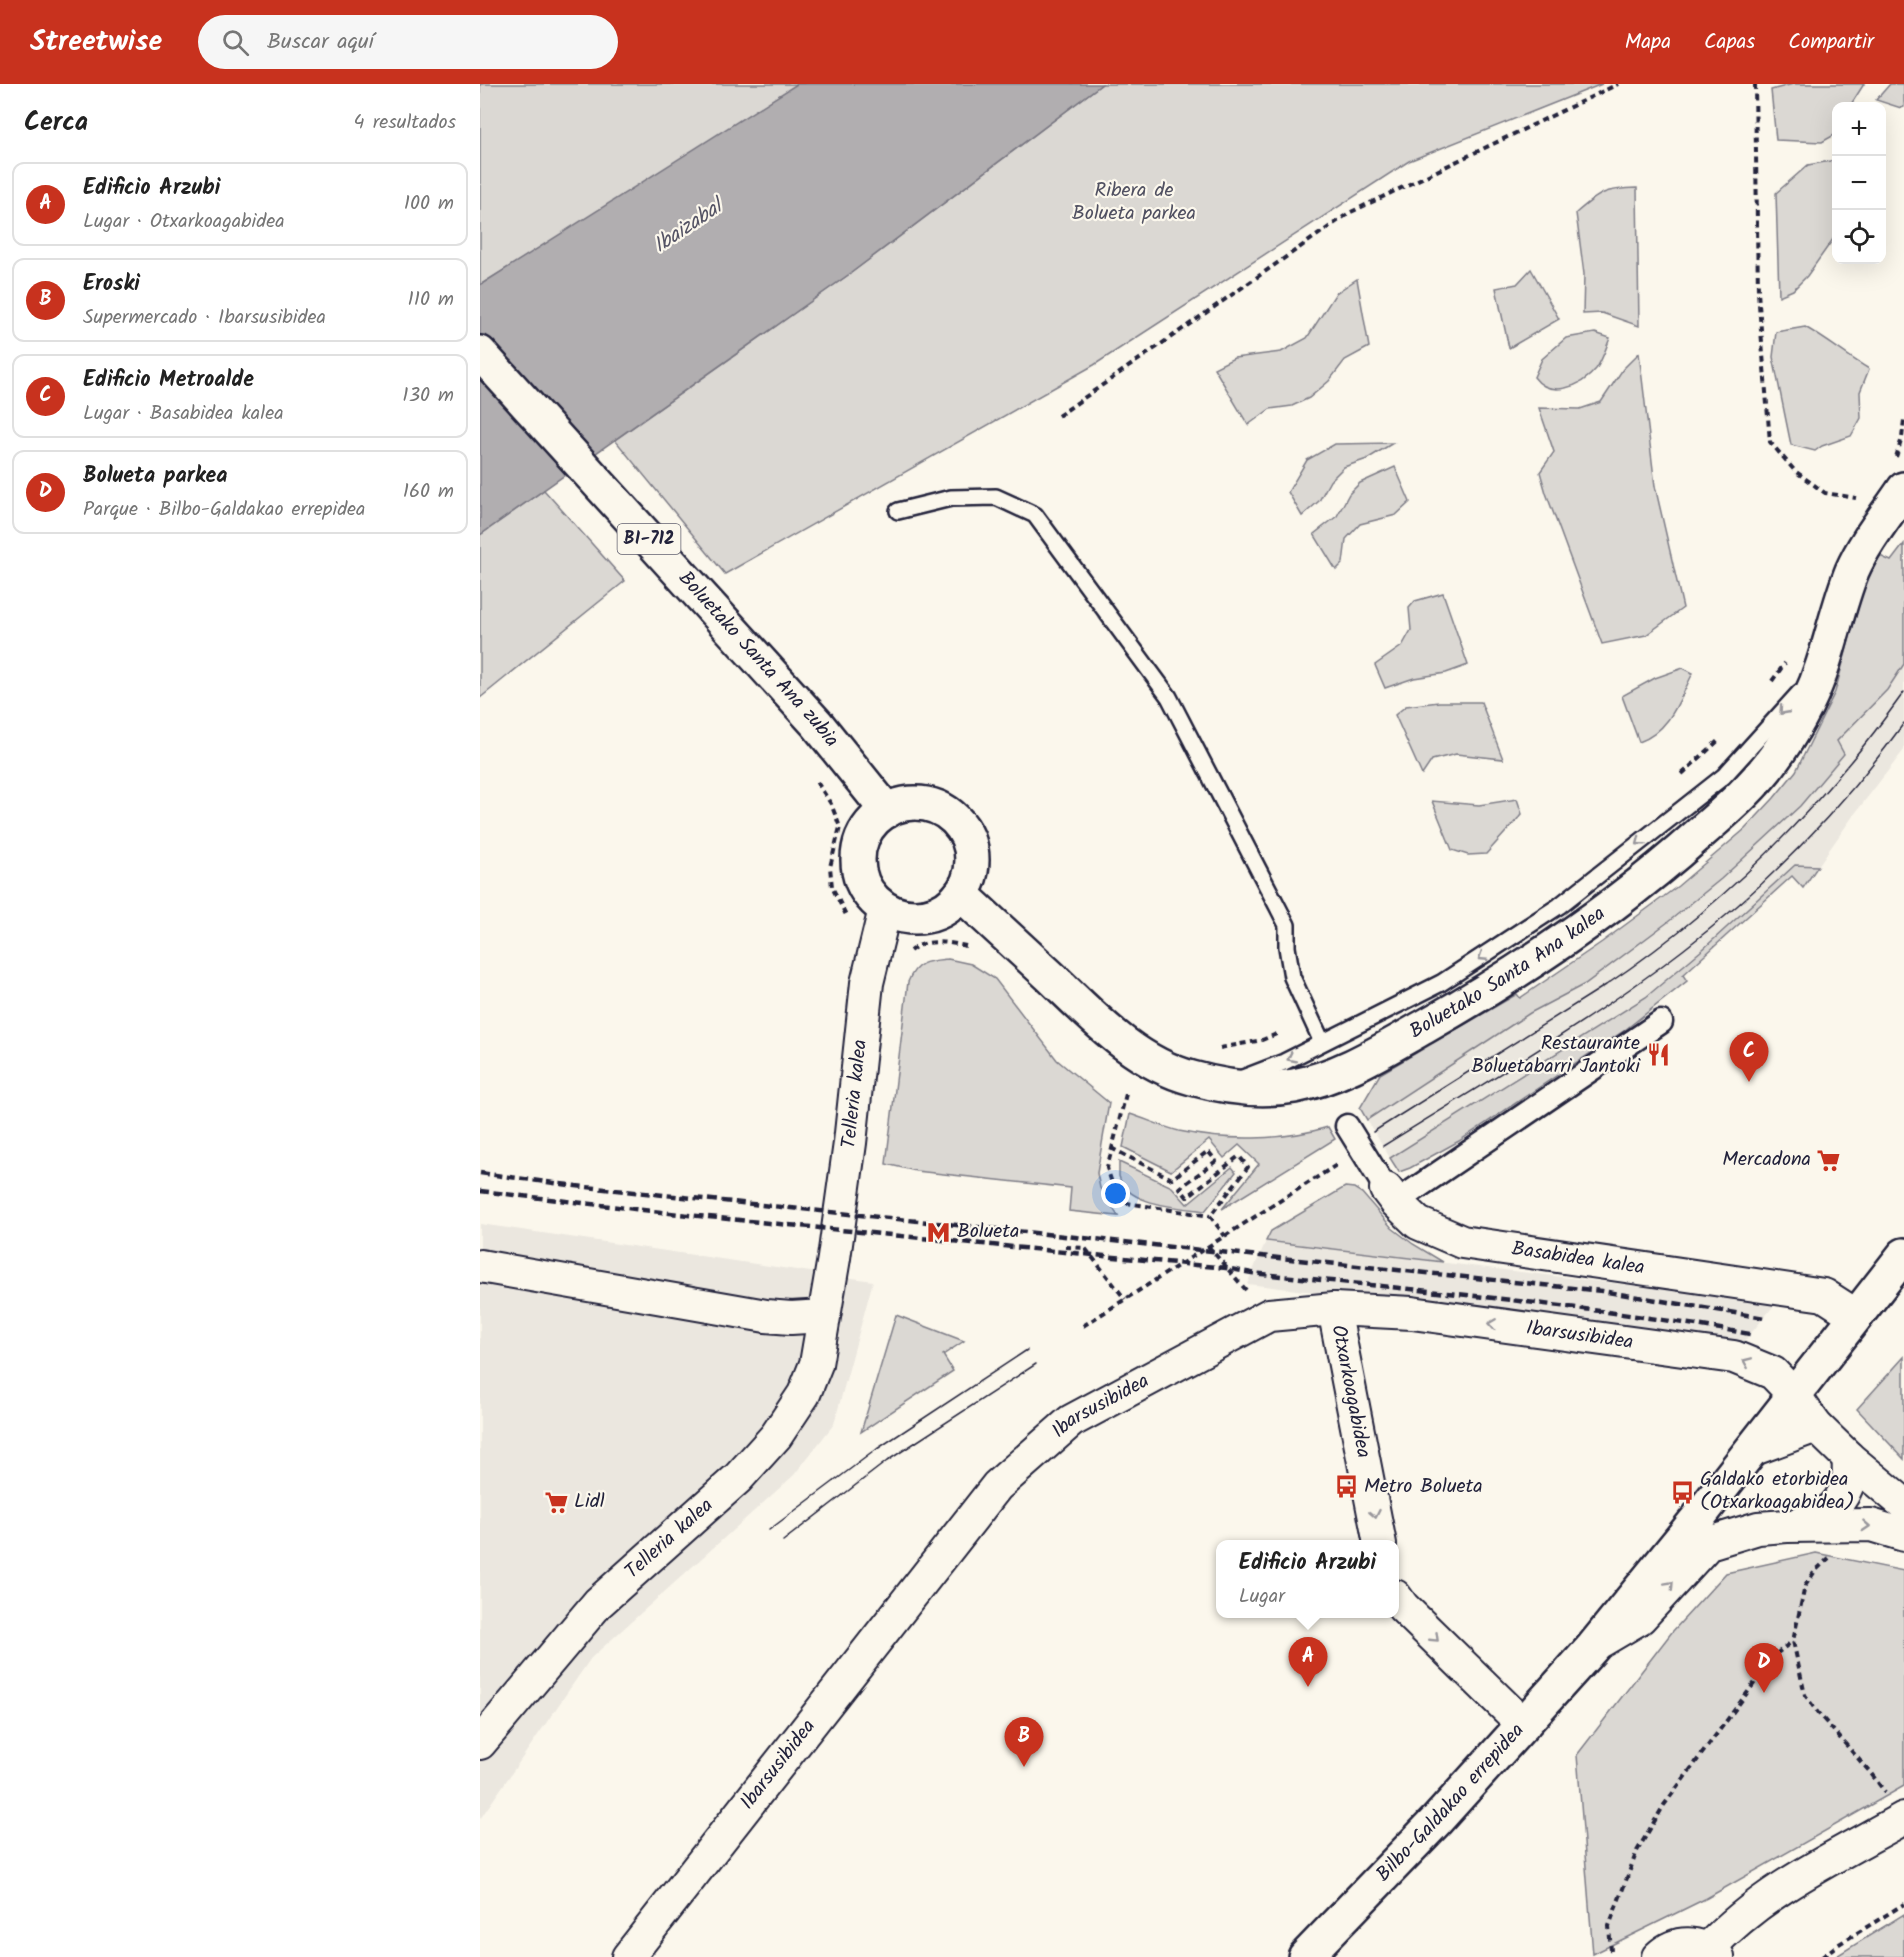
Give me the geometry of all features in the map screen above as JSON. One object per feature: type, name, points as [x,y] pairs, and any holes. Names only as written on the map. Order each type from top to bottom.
[{"type":"main road","name":"Boluetako Santa Ana zubia","points":[[480,353],[817,724],[886,811]]},
{"type":"main road","name":"Boluetako Santa Ana kalea","points":[[961,894],[1116,1038],[1162,1066],[1189,1078],[1258,1089],[1295,1086],[1353,1066],[1480,995],[1555,946],[1649,878],[1741,797],[1779,751],[1801,713],[1822,667],[1836,615],[1853,570],[1901,484]]},
{"type":"main road","points":[[920,803],[937,807],[951,816],[963,829],[970,844],[972,861],[969,878],[961,894],[949,906],[934,914],[918,917],[901,915],[885,909],[871,896],[861,879],[858,860],[862,840],[872,823],[886,811],[903,804],[920,803]]},
{"type":"main road","name":"Bilbo-Galdakao errepidea","points":[[1305,1957],[1437,1820],[1593,1647],[1904,1255]]},
{"type":"street","name":"Telleria kalea","points":[[480,1743],[598,1603],[738,1478],[776,1436],[804,1394],[816,1364],[834,1258],[850,1143],[867,983],[885,909]]},
{"type":"street","points":[[1391,1195],[1661,1022]]},
{"type":"street","name":"Basabidea kalea","points":[[1347,1126],[1391,1195],[1418,1223],[1462,1242],[1824,1295],[1855,1315]]},
{"type":"street","points":[[480,1266],[766,1316],[791,1318],[823,1316]]},
{"type":"street","name":"Ibarsusibidea","points":[[628,1957],[997,1486],[1071,1421],[1269,1315],[1334,1309],[1412,1313],[1734,1357],[1773,1373],[1794,1395],[1816,1426],[1849,1458],[1904,1503]]},
{"type":"street","name":"Otxarkoagabidea","points":[[1334,1309],[1379,1540]]},
{"type":"street","points":[[1751,1450],[1816,1426],[1826,1355]]},
{"type":"street","points":[[1787,1526],[1823,1516],[1833,1508],[1848,1485],[1849,1458]]},
{"type":"street","name":"Bilbo-Galdakao errepidea","points":[[1593,1647],[1640,1618],[1709,1543],[1758,1528],[1787,1526],[1871,1525],[1904,1535]]},
{"type":"street","points":[[1399,1602],[1524,1725]]},
{"type":"street","points":[[1658,1957],[1674,1947],[1685,1944],[1697,1944],[1713,1953],[1752,1908],[1790,1882],[1904,1818]]},
{"type":"lane","points":[[898,511],[951,498],[996,497],[1035,515],[1169,697],[1287,925],[1287,947],[1292,977],[1322,1042]]},
{"type":"lane","points":[[1225,1085],[1284,1062],[1442,983],[1559,906],[1724,776],[1822,667]]},
{"type":"path","points":[[1058,416],[1348,213],[1618,84]]},
{"type":"path","points":[[1755,84],[1758,292],[1770,442],[1796,471],[1825,493],[1859,498]]},
{"type":"path","points":[[1901,484],[1904,420]]},
{"type":"path","points":[[1767,687],[1786,662]]},
{"type":"path","points":[[1677,778],[1720,739]]},
{"type":"path","points":[[813,775],[831,804],[840,827],[830,867],[832,887],[851,925]]},
{"type":"path","points":[[903,956],[917,945],[944,941],[975,949]]},
{"type":"path","points":[[1216,1048],[1262,1040],[1314,1021]]},
{"type":"path","points":[[1125,1094],[1107,1168],[1112,1183],[1127,1203],[1210,1215],[1225,1236]]},
{"type":"path","points":[[1112,1148],[1172,1179],[1208,1151],[1216,1161],[1180,1188],[1187,1197],[1239,1156],[1248,1167],[1210,1215]]},
{"type":"path","points":[[1083,1326],[1361,1149]]},
{"type":"path","points":[[1208,1246],[1269,1315]]},
{"type":"path","points":[[1065,1247],[1084,1248],[1125,1299]]},
{"type":"path","points":[[1832,1556],[1815,1571],[1806,1586],[1793,1641],[1805,1695],[1885,1793]]},
{"type":"path","points":[[1611,1951],[1609,1926],[1631,1867],[1650,1828],[1677,1786],[1776,1654],[1793,1641]]},
{"type":"path","points":[[1822,1957],[1904,1904]]},
{"type":"shaded area","points":[[1904,664],[1904,750],[1818,866],[1795,865],[1702,950],[1646,997],[1390,1158],[1367,1120],[1530,1013],[1585,984],[1837,741],[1887,690]]},
{"type":"shaded area","points":[[480,1224],[873,1281],[834,1424],[794,1475],[591,1658],[480,1819]]},
{"type":"shaded area","points":[[1266,1241],[1776,1303],[1743,1343],[1247,1284]]},
{"type":"green space","points":[[480,84],[804,84],[480,285]]},
{"type":"green space","name":"Ribera de Bolueta parkea","points":[[1102,84],[1602,84],[1409,161],[1094,365],[725,574],[615,440],[851,273]]},
{"type":"green space","points":[[1793,84],[1864,84],[1853,102],[1832,102],[1832,136],[1822,142],[1776,140],[1771,90]]},
{"type":"green space","points":[[1890,84],[1904,84],[1904,107],[1876,100]]},
{"type":"green space","points":[[1832,161],[1832,241],[1807,276],[1793,290],[1779,296],[1776,193],[1808,165]]},
{"type":"green space","points":[[1637,188],[1639,326],[1602,313],[1583,314],[1584,274],[1576,213],[1603,193],[1617,189]]},
{"type":"green space","points":[[1531,269],[1559,319],[1509,348],[1496,288],[1517,284]]},
{"type":"green space","points":[[1357,279],[1369,347],[1345,360],[1329,381],[1309,398],[1292,406],[1270,409],[1248,425],[1214,368],[1234,358],[1281,352],[1307,338],[1336,293]]},
{"type":"green space","points":[[1805,327],[1869,369],[1860,392],[1861,418],[1851,436],[1822,446],[1815,451],[1791,445],[1773,357],[1776,332]]},
{"type":"green space","points":[[1595,333],[1610,338],[1598,366],[1582,381],[1557,389],[1548,388],[1534,377],[1542,359],[1566,338]]},
{"type":"green space","points":[[1639,353],[1655,486],[1683,608],[1646,635],[1602,644],[1540,472],[1554,452],[1539,408],[1580,409],[1601,402],[1623,369]]},
{"type":"green space","points":[[1393,443],[1367,459],[1344,467],[1330,481],[1319,501],[1302,516],[1288,492],[1307,460],[1335,444]]},
{"type":"green space","points":[[1395,467],[1410,502],[1396,515],[1360,524],[1346,539],[1343,563],[1336,570],[1314,534],[1337,516],[1349,494],[1360,483]]},
{"type":"green space","points":[[544,490],[625,581],[480,698],[480,535]]},
{"type":"green space","points":[[1904,544],[1904,664],[1887,690],[1837,741],[1844,754],[1800,806],[1721,879],[1585,984],[1530,1013],[1367,1120],[1360,1108],[1380,1074],[1517,994],[1520,998],[1602,942],[1678,886],[1745,829],[1774,798],[1796,771],[1835,692],[1864,586],[1880,556],[1891,561]]},
{"type":"green space","points":[[1443,593],[1468,665],[1446,673],[1414,678],[1385,688],[1375,665],[1402,646],[1411,630],[1409,608],[1415,601]]},
{"type":"green space","points":[[1683,668],[1693,673],[1678,704],[1659,730],[1639,742],[1622,696],[1655,678]]},
{"type":"green space","points":[[1439,702],[1481,702],[1503,759],[1456,754],[1432,760],[1422,775],[1395,715],[1406,706]]},
{"type":"green space","points":[[1517,799],[1522,814],[1486,854],[1468,855],[1452,850],[1432,801],[1479,805]]},
{"type":"green space","points":[[1795,865],[1818,866],[1803,888],[1792,876],[1683,975],[1687,981],[1625,1030],[1459,1141],[1399,1172],[1390,1158],[1646,997],[1702,950]]},
{"type":"green space","points":[[948,959],[971,964],[995,979],[1057,1060],[1109,1103],[1097,1173],[1100,1188],[1118,1216],[1069,1211],[1071,1188],[916,1171],[886,1164],[908,982],[911,975],[923,963]]},
{"type":"green space","points":[[1130,1114],[1179,1131],[1216,1137],[1273,1137],[1328,1127],[1335,1139],[1222,1209],[1259,1164],[1239,1145],[1224,1158],[1209,1140],[1171,1171],[1123,1147]]},
{"type":"green space","points":[[1119,1162],[1172,1187],[1187,1204],[1232,1167],[1236,1172],[1205,1211],[1155,1203],[1132,1194],[1124,1186],[1119,1176]]},
{"type":"green space","points":[[1345,1187],[1354,1188],[1362,1193],[1392,1228],[1443,1262],[1266,1241],[1271,1231]]},
{"type":"green space","points":[[896,1315],[964,1341],[943,1355],[953,1371],[861,1432]]},
{"type":"green space","points":[[1904,1357],[1904,1459],[1857,1409]]},
{"type":"green space","points":[[1816,1553],[1904,1571],[1904,1786],[1707,1898],[1593,1954],[1577,1755],[1672,1632],[1726,1573]]},
{"type":"green space","points":[[1904,1914],[1904,1957],[1835,1957]]},
{"type":"water","name":"Ibaizabal","points":[[797,84],[1102,84],[851,273],[480,535],[480,285]]},
{"type":"tram line","points":[[1373,1132],[1606,985],[1690,922],[1730,888],[1805,814],[1839,775],[1904,692]]},
{"type":"tram line","points":[[1383,1146],[1610,1003],[1714,925],[1802,844],[1855,785],[1904,723]]},
{"type":"tram line","points":[[769,1530],[877,1449],[1027,1350]]},
{"type":"tram line","points":[[783,1541],[887,1461],[1036,1364]]},
{"type":"railway","points":[[480,1173],[576,1186],[1602,1291],[1765,1318]]},
{"type":"railway","points":[[480,1191],[678,1214],[1226,1268],[1252,1273],[1502,1299],[1750,1334]]},
{"type":"place","name":"Restaurante Boluetabarri Jantoki","points":[[1658,1055]]},
{"type":"place","name":"Edificio Metroalde","points":[[1749,1082]]},
{"type":"place","name":"Mercadona","points":[[1829,1160]]},
{"type":"place","name":"Bolueta","points":[[939,1232]]},
{"type":"place","name":"Metro Bolueta","points":[[1346,1487]]},
{"type":"place","name":"Galdako etorbidea (Otxarkoagabidea)","points":[[1682,1492]]},
{"type":"place","name":"Lidl","points":[[556,1502]]},
{"type":"place","name":"Edificio Arzubi","points":[[1308,1687]]},
{"type":"place","name":"Bolueta parkea","points":[[1764,1693]]},
{"type":"place","name":"Eroski","points":[[1024,1767]]}]
